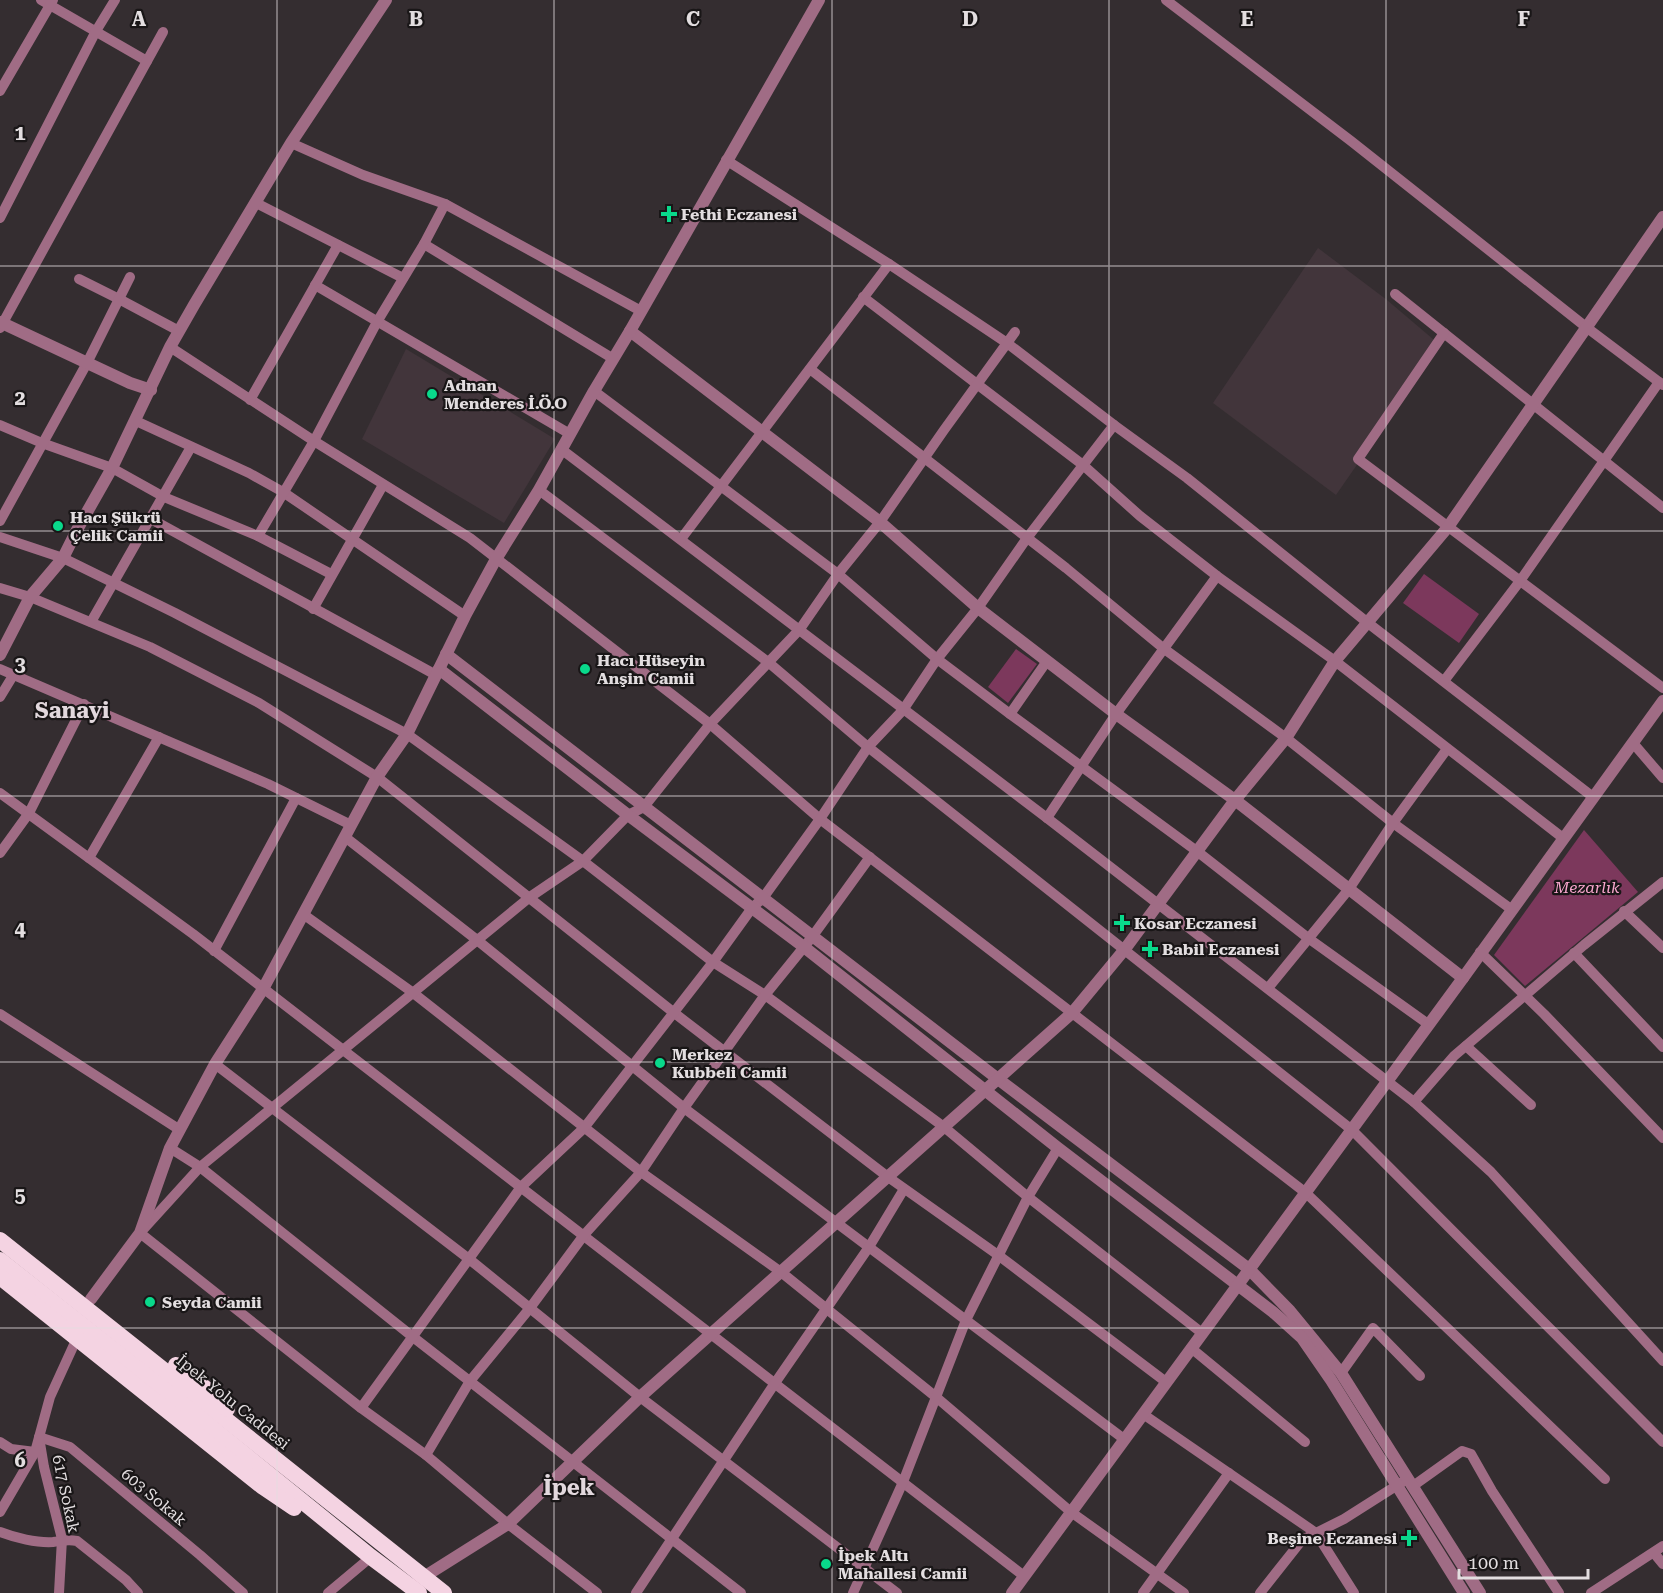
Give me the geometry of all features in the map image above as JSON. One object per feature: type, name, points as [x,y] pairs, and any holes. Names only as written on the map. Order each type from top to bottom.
[{"type":"highway","points":[[0,1227],[210,1392],[278,1461]]},
{"type":"highway","name":"İpek Yolu Caddesi","points":[[0,1240],[278,1461],[414,1587]]},
{"type":"highway","name":"İpek Yolu Caddesi","points":[[0,1260],[371,1557],[414,1587],[444,1593]]},
{"type":"highway","points":[[0,1277],[263,1486],[371,1557]]},
{"type":"street","points":[[0,218],[96,31],[115,0]]},
{"type":"street","points":[[0,655],[30,597],[63,558],[112,468],[179,331],[291,143],[386,0]]},
{"type":"street","points":[[140,1233],[170,1148],[215,1064],[262,989],[377,777],[407,734],[496,559],[539,490],[612,358],[630,331],[819,0]]},
{"type":"street","points":[[1166,0],[1661,383],[1520,580],[1444,681]]},
{"type":"street","points":[[0,92],[48,2],[147,61]]},
{"type":"street","points":[[151,390],[1,325],[163,32]]},
{"type":"street","points":[[291,143],[363,175],[445,204],[641,311]]},
{"type":"street","points":[[726,160],[889,264],[1007,343],[1187,478],[1368,623],[1593,797]]},
{"type":"street","points":[[256,203],[403,278]]},
{"type":"street","points":[[258,536],[314,441],[377,322],[445,204]]},
{"type":"street","points":[[414,1587],[508,1524],[640,1398],[1072,1013],[1125,949],[1235,800],[1286,738],[1335,661],[1448,527],[1663,217]]},
{"type":"street","points":[[424,244],[612,358]]},
{"type":"street","points":[[250,400],[338,245]]},
{"type":"street","points":[[681,539],[889,264]]},
{"type":"street","points":[[0,521],[87,363],[130,277]]},
{"type":"street","points":[[78,279],[179,331]]},
{"type":"street","points":[[315,285],[570,434]]},
{"type":"street","points":[[1395,294],[1663,508]]},
{"type":"street","points":[[863,297],[1083,465],[1140,516],[1217,576],[1335,661],[1563,838]]},
{"type":"street","points":[[630,331],[880,522],[978,608],[1116,714],[1235,800],[1463,978]]},
{"type":"street","points":[[91,1299],[140,1233],[200,1167],[341,1049],[530,897],[583,861],[628,815],[644,807],[710,724],[800,629],[838,574],[880,522],[1015,332]]},
{"type":"street","points":[[1444,333],[1358,459],[1663,687]]},
{"type":"street","points":[[170,347],[314,441],[470,538],[710,724],[820,819],[1306,1193],[1605,1479]]},
{"type":"street","points":[[810,369],[1027,538],[1163,648],[1286,738],[1393,823],[1511,909]]},
{"type":"street","points":[[594,391],[838,574],[937,659],[1080,767],[1198,852],[1308,938],[1428,1024]]},
{"type":"street","points":[[136,421],[249,473],[283,492],[465,616]]},
{"type":"street","points":[[0,424],[42,443],[112,468],[164,497],[258,536],[331,574]]},
{"type":"street","points":[[361,1408],[521,1187],[584,1128],[752,908],[763,898],[868,747],[903,710],[937,659],[978,608],[1027,538],[1114,425]]},
{"type":"street","points":[[91,622],[191,447]]},
{"type":"street","points":[[561,449],[1047,818],[1414,1102],[1491,1172],[1658,1347],[1663,1361]]},
{"type":"street","points":[[313,609],[383,484]]},
{"type":"street","points":[[539,490],[768,662],[868,747],[1352,1130],[1663,1442]]},
{"type":"street","points":[[151,519],[313,609],[437,672],[752,908],[808,942],[998,1079],[1249,1269],[1290,1311],[1341,1374],[1406,1483],[1464,1593]]},
{"type":"street","points":[[0,537],[63,558],[407,734],[583,861],[713,962],[765,995],[944,1127],[1028,1197],[1202,1333]]},
{"type":"street","points":[[1047,818],[1116,714],[1217,576]]},
{"type":"street","points":[[0,588],[30,597],[150,647],[259,703],[377,777],[673,1012],[888,1177],[998,1255],[1166,1382]]},
{"type":"street","points":[[446,654],[763,898],[808,942],[1058,1148],[1238,1284],[1302,1338],[1406,1483],[1480,1593]]},
{"type":"street","points":[[1010,714],[1047,661]]},
{"type":"street","points":[[0,669],[159,737],[351,825]]},
{"type":"street","points":[[0,697],[14,674]]},
{"type":"street","points":[[1016,1592],[1024,1576],[1306,1193],[1663,701]]},
{"type":"street","points":[[0,853],[28,813],[84,704]]},
{"type":"street","points":[[89,858],[159,737]]},
{"type":"street","points":[[1633,743],[1663,778]]},
{"type":"street","points":[[1268,988],[1349,889],[1447,748]]},
{"type":"street","points":[[0,793],[214,951],[1024,1576]]},
{"type":"street","points":[[214,951],[296,798]]},
{"type":"street","points":[[345,837],[477,940],[684,1108],[1124,1439]]},
{"type":"street","points":[[426,1455],[470,1381],[530,1308],[584,1235],[641,1172],[765,995],[808,942],[870,857]]},
{"type":"street","points":[[1414,1102],[1454,1056],[1624,911],[1663,882]]},
{"type":"street","points":[[1624,911],[1663,948]]},
{"type":"street","points":[[303,914],[412,992],[641,1172],[781,1272],[936,1397],[1071,1512],[1184,1593]]},
{"type":"street","points":[[1480,952],[1663,1138]]},
{"type":"street","points":[[1574,953],[1663,1047]]},
{"type":"street","points":[[0,1014],[180,1130]]},
{"type":"street","points":[[1466,1046],[1531,1105]]},
{"type":"street","points":[[215,1064],[469,1259],[640,1398],[897,1593]]},
{"type":"street","points":[[170,1148],[200,1167],[741,1593]]},
{"type":"street","points":[[853,1593],[903,1482],[966,1320],[1028,1197],[1058,1148]]},
{"type":"street","points":[[636,1593],[775,1383],[869,1247],[904,1189]]},
{"type":"street","points":[[140,1233],[361,1408],[426,1455],[508,1524],[597,1593]]},
{"type":"street","points":[[1341,1374],[1373,1328],[1420,1376]]},
{"type":"street","points":[[0,1512],[35,1452],[50,1396],[77,1338]]},
{"type":"street","points":[[1191,1348],[1305,1442]]},
{"type":"street","points":[[1143,1414],[1316,1533],[1354,1593]]},
{"type":"street","name":"617 Sokak","points":[[39,1437],[62,1539],[59,1593]]},
{"type":"street","name":"603 Sokak","points":[[39,1437],[70,1447],[243,1593]]},
{"type":"street","points":[[0,1442],[11,1449],[35,1452]]},
{"type":"street","points":[[1260,1593],[1302,1540],[1462,1451],[1471,1454],[1492,1491],[1559,1593]]},
{"type":"street","points":[[1143,1593],[1229,1473]]},
{"type":"street","points":[[0,1532],[12,1537],[43,1541],[53,1542],[62,1539],[77,1541],[126,1580],[138,1593]]},
{"type":"street","points":[[1591,1593],[1658,1550],[1663,1564]]},
{"type":"street","points":[[328,1593],[371,1557]]},
{"type":"shaded area","points":[[1318,248],[1387,300],[1440,345],[1336,495],[1213,403]]},
{"type":"shaded area","name":"Adnan Menderes İ.Ö.O","points":[[406,349],[555,439],[504,523],[362,439]]},
{"type":"green space","points":[[1424,574],[1479,614],[1459,643],[1403,603]]},
{"type":"green space","points":[[1016,649],[1037,664],[1008,703],[988,687]]},
{"type":"green space","name":"Mezarlık","points":[[1584,830],[1638,892],[1525,986],[1494,955]]},
{"type":"place","name":"Fethi Eczanesi","points":[[669,214]]},
{"type":"place","name":"Adnan Menderes İ.Ö.O","points":[[432,394]]},
{"type":"place","name":"Hacı Şükrü Çelik Camii","points":[[58,526]]},
{"type":"place","name":"Hacı Hüseyin Anşin Camii","points":[[585,669]]},
{"type":"place","name":"Kosar Eczanesi","points":[[1122,923]]},
{"type":"place","name":"Babil Eczanesi","points":[[1150,949]]},
{"type":"place","name":"Merkez Kubbeli Camii","points":[[660,1063]]},
{"type":"place","name":"Seyda Camii","points":[[150,1302]]},
{"type":"place","name":"Beşine Eczanesi","points":[[1409,1538]]},
{"type":"place","name":"İpek Altı Mahallesi Camii","points":[[826,1564]]},
{"type":"district","name":"Sanayi","points":[[72,710]]},
{"type":"district","name":"İpek","points":[[569,1487]]}]
